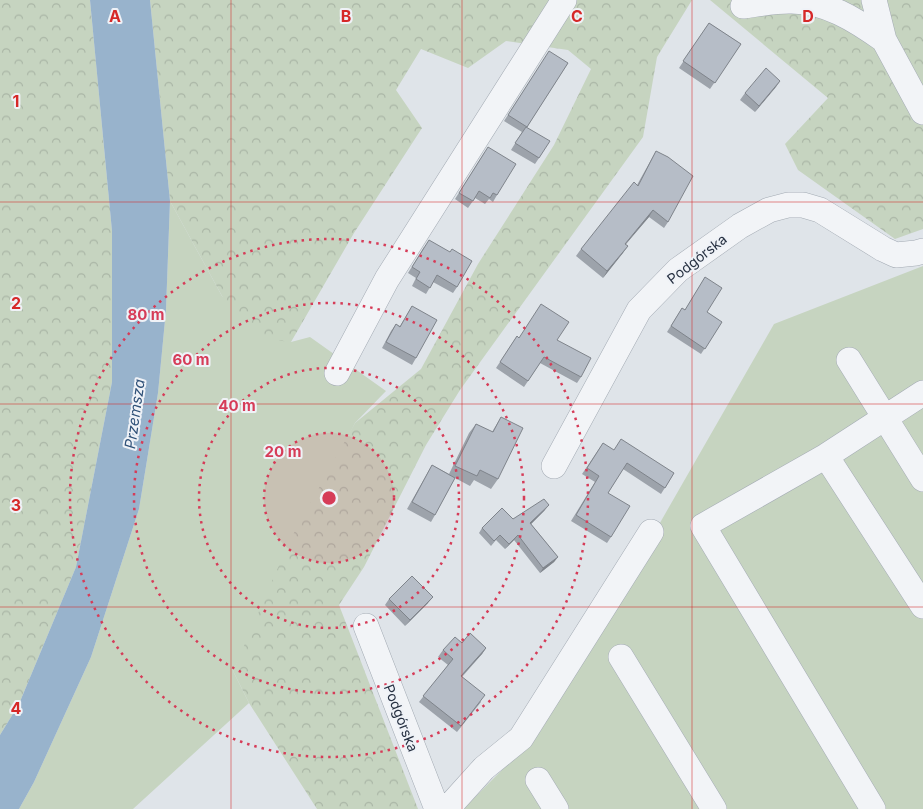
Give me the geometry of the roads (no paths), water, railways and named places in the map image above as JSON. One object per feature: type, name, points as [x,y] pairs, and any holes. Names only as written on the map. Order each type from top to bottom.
[{"type":"street","points":[[337,373],[387,279],[564,0]]},
{"type":"street","points":[[743,6],[791,0],[823,5],[858,21],[884,40]]},
{"type":"street","points":[[874,0],[884,40],[923,112]]},
{"type":"street","name":"Podgórska","points":[[554,466],[639,310],[678,270],[740,226],[769,210],[788,204],[803,205],[820,210],[882,249],[896,254],[916,253],[923,250]]},
{"type":"street","points":[[848,360],[923,479]]},
{"type":"street","points":[[873,809],[702,526],[826,456],[923,393]]},
{"type":"street","points":[[826,456],[923,606]]},
{"type":"street","points":[[447,809],[484,768],[521,738],[651,532]]},
{"type":"street","name":"Podgórska","points":[[366,626],[437,809]]},
{"type":"street","points":[[621,657],[714,809]]},
{"type":"street","points":[[538,780],[556,809]]},
{"type":"water","name":"Przemsza","points":[[90,0],[150,0],[170,201],[166,310],[158,393],[139,509],[91,657],[34,782],[19,809],[0,809],[0,735],[19,704],[76,567],[112,382],[112,231]]}]
